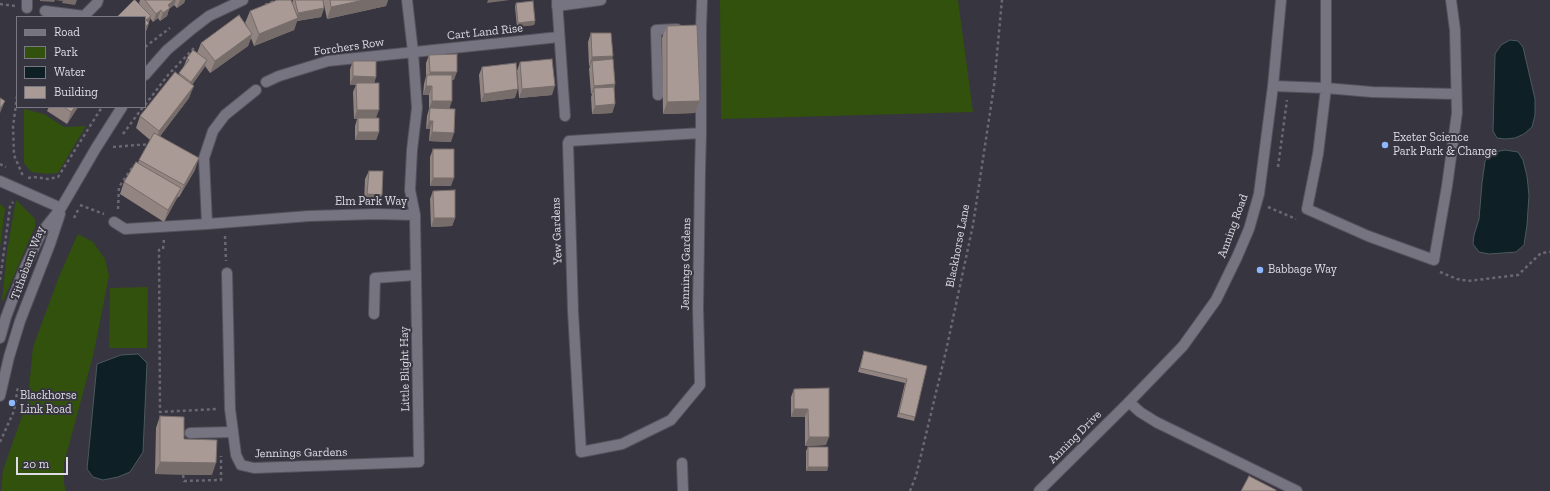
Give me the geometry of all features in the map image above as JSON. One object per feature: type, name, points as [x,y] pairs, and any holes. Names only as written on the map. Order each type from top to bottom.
[{"type":"street","points":[[45,11],[84,16],[97,3],[98,0]]},
{"type":"street","points":[[146,74],[167,50],[208,16],[243,0]]},
{"type":"street","name":"Elm Park Way","points":[[125,229],[309,216],[377,214],[415,215],[410,190],[412,150],[417,108],[407,0]]},
{"type":"street","points":[[565,116],[557,3],[601,0]]},
{"type":"street","name":"Jennings Gardens","points":[[581,452],[622,444],[671,420],[700,386],[698,308],[700,133],[694,28],[702,0]]},
{"type":"street","name":"Anning Road","points":[[1130,402],[1183,346],[1216,300],[1249,228],[1259,194],[1273,86],[1281,0]]},
{"type":"street","points":[[1326,0],[1326,88],[1318,154],[1307,209],[1368,236],[1434,260],[1448,186],[1457,113],[1455,30],[1451,0]]},
{"type":"street","points":[[658,95],[656,30],[694,28]]},
{"type":"street","name":"Cart Land Rise","points":[[413,52],[559,37]]},
{"type":"street","name":"Forchers Row","points":[[266,82],[279,76],[328,61],[413,52]]},
{"type":"street","points":[[1273,86],[1326,88],[1372,92],[1456,94]]},
{"type":"street","points":[[207,224],[204,158],[213,131],[225,115],[256,90]]},
{"type":"street","name":"Tithebarn Way","points":[[0,338],[23,272],[41,233],[62,208],[96,148],[121,108]]},
{"type":"street","name":"Yew Gardens","points":[[581,452],[573,311],[568,143],[569,141],[700,133]]},
{"type":"street","points":[[0,181],[19,191],[62,208]]},
{"type":"street","name":"Tithebarn Way","points":[[0,396],[9,357],[18,329],[62,208]]},
{"type":"street","name":"Little Blight Hay","points":[[415,215],[419,462]]},
{"type":"street","points":[[114,222],[125,229]]},
{"type":"street","name":"Jennings Gardens","points":[[227,273],[230,409],[236,455],[241,465],[254,468],[419,462]]},
{"type":"street","points":[[374,314],[375,278],[416,276]]},
{"type":"street","points":[[1130,402],[1140,412],[1156,422],[1297,491]]},
{"type":"street","name":"Anning Drive","points":[[1039,491],[1130,402]]},
{"type":"street","points":[[190,432],[233,432]]},
{"type":"street","points":[[682,463],[683,491]]},
{"type":"path","points":[[261,7],[276,0]]},
{"type":"path","name":"Blackhorse Lane","points":[[910,491],[916,476],[946,351],[973,225],[994,86],[1002,0]]},
{"type":"path","points":[[146,103],[168,75],[202,41]]},
{"type":"path","points":[[16,106],[14,155],[24,178],[34,177],[48,179],[58,177],[101,108]]},
{"type":"path","points":[[122,136],[143,108]]},
{"type":"path","points":[[111,151],[117,142]]},
{"type":"path","points":[[113,147],[148,143],[157,146]]},
{"type":"path","points":[[125,229],[118,209],[119,188],[134,165]]},
{"type":"path","points":[[0,280],[10,207],[19,191]]},
{"type":"path","points":[[74,220],[83,199]]},
{"type":"path","points":[[80,205],[106,215],[114,222]]},
{"type":"path","points":[[225,222],[227,273]]},
{"type":"path","points":[[164,227],[163,249],[158,250],[160,412],[230,409]]},
{"type":"path","points":[[0,442],[14,411],[19,380]]},
{"type":"path","points":[[183,475],[184,481],[221,480],[222,432]]},
{"type":"green space","points":[[720,0],[958,0],[973,112],[721,119]]},
{"type":"green space","points":[[24,109],[44,114],[64,127],[86,126],[58,173],[47,174],[31,172],[24,163]]},
{"type":"green space","points":[[16,200],[35,219],[35,227],[3,301],[7,252]]},
{"type":"green space","points":[[0,204],[5,208],[0,248]]},
{"type":"green space","points":[[78,234],[93,242],[105,259],[109,276],[93,356],[64,463],[64,484],[66,491],[1,491],[3,470],[28,399],[33,347],[60,274]]},
{"type":"green space","points":[[148,287],[147,348],[109,348],[110,288]]},
{"type":"water","points":[[1510,40],[1518,41],[1523,47],[1535,99],[1535,115],[1532,127],[1524,134],[1515,138],[1505,139],[1497,138],[1493,131],[1495,54],[1501,45]]},
{"type":"water","points":[[1505,150],[1518,152],[1523,160],[1527,176],[1529,195],[1524,245],[1516,252],[1489,254],[1479,252],[1473,244],[1479,219],[1485,161],[1491,153]]},
{"type":"water","points":[[138,354],[147,363],[143,452],[130,472],[118,477],[103,480],[93,477],[87,469],[97,364],[121,355]]},
{"type":"building","points":[[135,0],[151,16],[146,20],[146,16],[118,16]]},
{"type":"building","points":[[145,0],[174,0],[168,5],[170,8],[163,13],[161,10],[156,14]]},
{"type":"building","points":[[277,0],[291,0],[298,18],[259,34],[250,11]]},
{"type":"building","points":[[295,0],[323,0],[324,8],[298,13]]},
{"type":"building","points":[[330,0],[364,0],[331,7]]},
{"type":"building","points":[[533,1],[535,21],[518,23],[516,3]]},
{"type":"building","points":[[239,15],[252,34],[215,61],[201,43]]},
{"type":"building","points":[[697,25],[700,101],[667,102],[667,26]]},
{"type":"building","points":[[591,33],[611,33],[613,56],[592,57]]},
{"type":"building","points":[[193,50],[207,60],[191,82],[179,73],[189,60],[187,58]]},
{"type":"building","points":[[457,54],[457,72],[430,72],[429,55]]},
{"type":"building","points":[[552,59],[555,86],[522,89],[520,62]]},
{"type":"building","points":[[613,59],[615,84],[594,86],[592,61]]},
{"type":"building","points":[[353,61],[376,61],[376,77],[353,76]]},
{"type":"building","points":[[516,63],[518,89],[484,94],[482,67]]},
{"type":"building","points":[[175,72],[194,86],[159,131],[140,116]]},
{"type":"building","points":[[427,75],[452,75],[452,101],[432,101],[432,86],[426,86]]},
{"type":"building","points":[[356,83],[379,83],[379,110],[357,110]]},
{"type":"building","points":[[614,87],[615,104],[595,106],[594,88]]},
{"type":"building","points":[[0,98],[5,101],[0,109]]},
{"type":"building","points":[[65,108],[74,108],[71,112]]},
{"type":"building","points":[[430,108],[455,109],[454,133],[432,132],[433,121],[429,121]]},
{"type":"building","points":[[358,118],[379,118],[379,132],[358,132]]},
{"type":"building","points":[[154,133],[199,158],[184,185],[139,160]]},
{"type":"building","points":[[433,149],[454,149],[454,178],[433,178]]},
{"type":"building","points":[[136,162],[181,188],[168,210],[124,182]]},
{"type":"building","points":[[369,171],[383,171],[382,195],[367,194]]},
{"type":"building","points":[[455,190],[455,218],[434,218],[433,191]]},
{"type":"building","points":[[864,351],[927,366],[915,417],[899,413],[907,379],[860,368]]},
{"type":"building","points":[[829,388],[829,437],[809,437],[808,409],[794,409],[794,389]]},
{"type":"building","points":[[160,416],[184,417],[184,439],[217,440],[216,463],[160,462]]},
{"type":"building","points":[[808,447],[828,447],[828,467],[808,467]]},
{"type":"building","points":[[1249,476],[1276,490],[1276,491],[1241,491]]},
{"type":"place","name":"Exeter Science Park Park & Change","points":[[1385,145]]},
{"type":"place","name":"Babbage Way","points":[[1260,270]]},
{"type":"place","name":"Blackhorse Link Road","points":[[12,403]]}]
